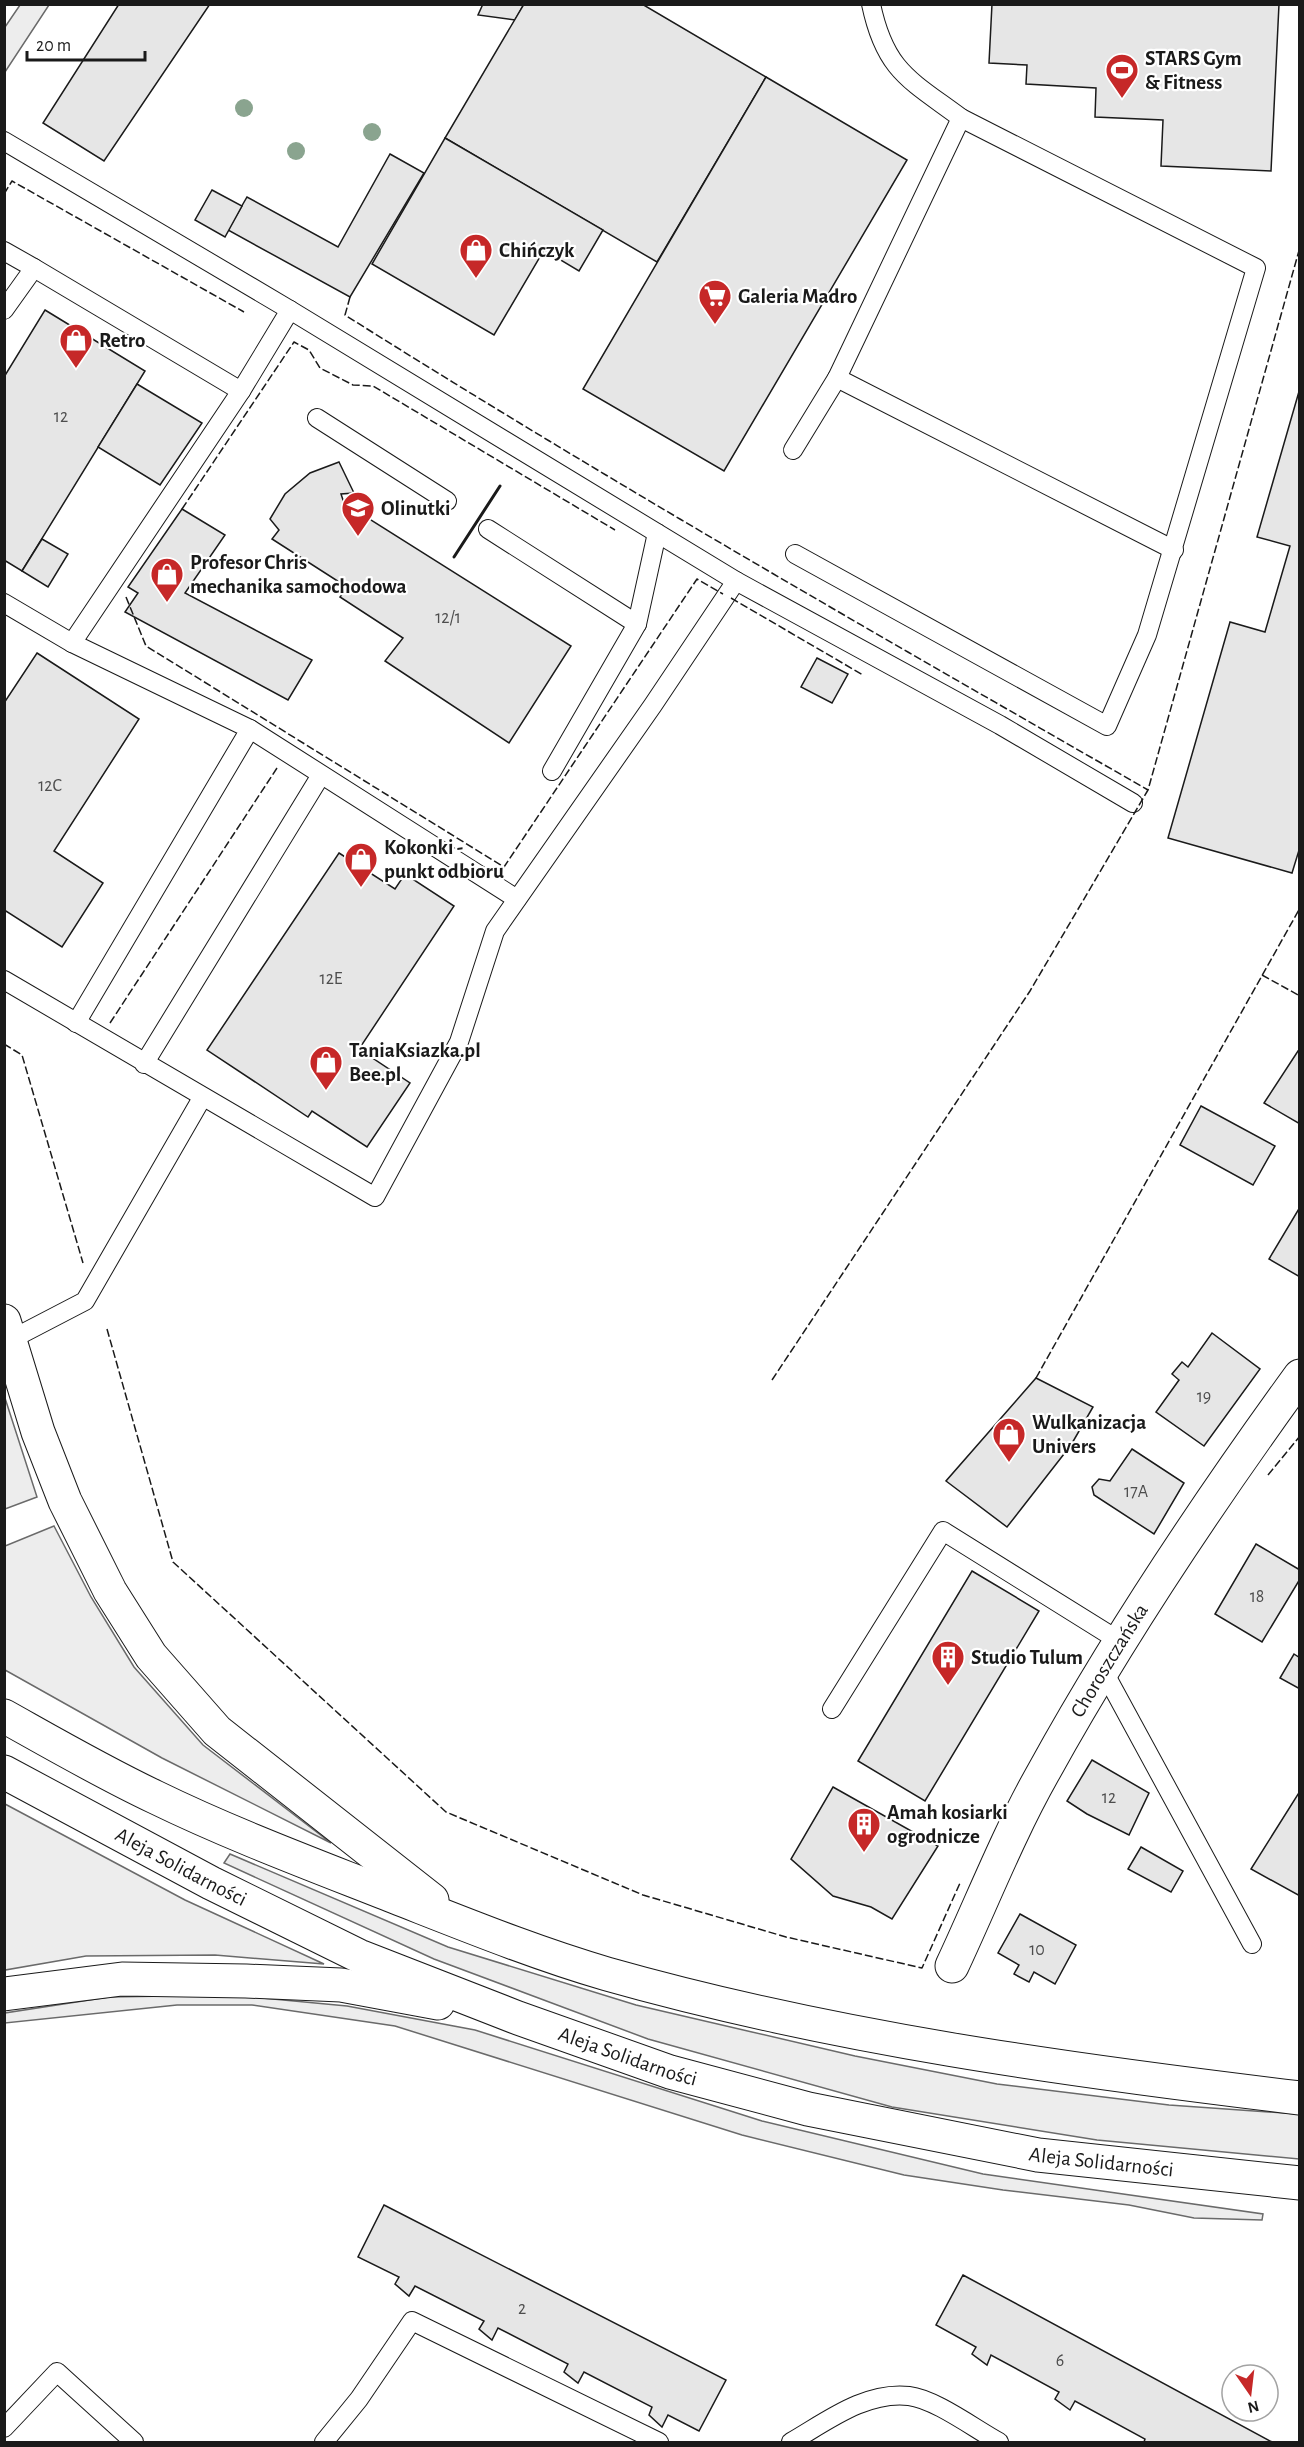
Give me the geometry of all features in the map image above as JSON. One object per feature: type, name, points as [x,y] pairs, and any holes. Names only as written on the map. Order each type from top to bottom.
[{"type":"main road","points":[[7,1331],[38,1432],[64,1501],[110,1591],[151,1656],[217,1731],[464,1924]]},
{"type":"main road","name":"Choroszczańska","points":[[952,1966],[1042,1773],[1103,1670],[1225,1480],[1299,1376]]},
{"type":"main road","points":[[4,1716],[154,1797],[249,1839],[464,1924],[605,1973],[789,2019],[927,2047],[1055,2067],[1299,2098]]},
{"type":"main road","name":"Aleja Solidarności","points":[[4,1772],[211,1883],[358,1956],[518,2018],[670,2072],[808,2109],[1038,2155],[1299,2183]]},
{"type":"main road","points":[[4,1994],[122,1979],[329,1984],[518,2018]]},
{"type":"lane","points":[[795,554],[1107,726],[1147,635],[1256,268],[961,118],[899,72],[878,35],[872,4]]},
{"type":"lane","points":[[793,450],[837,378],[961,118]]},
{"type":"lane","points":[[4,141],[290,310],[736,581],[1000,725],[1133,803]]},
{"type":"lane","points":[[4,251],[242,391]]},
{"type":"lane","points":[[4,310],[34,268]]},
{"type":"lane","points":[[72,643],[242,391],[290,310]]},
{"type":"lane","points":[[837,378],[1174,550]]},
{"type":"lane","points":[[317,418],[447,501]]},
{"type":"lane","points":[[488,529],[637,624]]},
{"type":"lane","points":[[552,771],[637,624],[657,533]]},
{"type":"lane","points":[[4,980],[202,1098],[375,1197],[459,1042],[495,931],[653,705],[736,581]]},
{"type":"lane","points":[[4,603],[72,643],[250,729],[517,899]]},
{"type":"lane","points":[[76,1023],[250,729]]},
{"type":"lane","points":[[144,1064],[321,775]]},
{"type":"lane","points":[[7,1331],[85,1301],[202,1098]]},
{"type":"lane","points":[[832,1709],[942,1531],[1121,1642]]},
{"type":"lane","points":[[1103,1670],[1252,1944]]},
{"type":"lane","points":[[324,2442],[359,2399],[412,2321],[659,2442]]},
{"type":"lane","points":[[4,2428],[57,2372],[134,2442]]},
{"type":"lane","points":[[791,2442],[856,2404],[889,2397],[909,2396],[927,2402],[999,2442]]},
{"type":"shaded area","points":[[20,5],[49,5],[5,72],[5,27]]},
{"type":"shaded area","points":[[4,1395],[37,1497],[5,1509],[4,1509]]},
{"type":"shaded area","points":[[54,1526],[91,1597],[134,1667],[203,1745],[331,1843],[162,1758],[5,1670],[5,1546]]},
{"type":"shaded area","points":[[5,1804],[185,1900],[324,1964],[215,1955],[86,1956],[5,1970]]},
{"type":"shaded area","points":[[230,1854],[448,1947],[636,2005],[855,2056],[997,2084],[1169,2105],[1299,2114],[1299,2159],[1097,2140],[892,2107],[648,2039],[434,1959],[224,1863]]},
{"type":"shaded area","points":[[231,1995],[347,2006],[475,2030],[762,2121],[983,2174],[1263,2214],[1262,2220],[1194,2218],[1129,2205],[904,2175],[742,2135],[395,2026],[252,2005],[177,2005],[5,2023],[5,2013],[109,1997]]},
{"type":"building","points":[[119,4],[210,4],[104,161],[43,123]]},
{"type":"building","points":[[483,4],[524,4],[515,20],[478,15]]},
{"type":"building","points":[[524,4],[642,4],[766,77],[657,262],[445,138]]},
{"type":"building","points":[[992,4],[1279,4],[1271,171],[1161,166],[1163,120],[1095,117],[1096,88],[1026,84],[1027,65],[989,63]]},
{"type":"building","name":"Galeria Madro","points":[[766,77],[907,160],[724,471],[583,389]]},
{"type":"building","points":[[445,138],[603,230],[579,271],[544,250],[494,335],[372,264]]},
{"type":"building","points":[[390,154],[424,173],[350,297],[228,230],[247,197],[338,247]]},
{"type":"building","points":[[212,190],[242,206],[225,237],[195,220]]},
{"type":"building","points":[[45,310],[145,371],[22,571],[4,560],[4,377]]},
{"type":"building","points":[[137,384],[202,423],[160,485],[98,447]]},
{"type":"building","points":[[1300,388],[1300,847],[1292,873],[1168,838],[1230,622],[1265,632],[1290,546],[1257,537]]},
{"type":"building","points":[[339,462],[354,493],[341,494],[344,503],[571,646],[509,743],[385,661],[403,638],[340,597],[347,587],[272,539],[279,530],[270,519],[285,494],[310,473]]},
{"type":"building","name":"Profesor Chris mechanika samochodowa","points":[[182,509],[225,535],[185,593],[312,660],[288,700],[125,612],[138,593],[128,587]]},
{"type":"building","points":[[42,539],[68,554],[48,587],[22,571]]},
{"type":"building","points":[[37,653],[139,719],[54,851],[103,883],[62,947],[6,911],[4,914],[4,703]]},
{"type":"building","points":[[817,658],[848,674],[832,703],[801,687]]},
{"type":"building","points":[[339,853],[395,889],[405,874],[454,906],[359,1049],[410,1083],[367,1147],[312,1111],[308,1117],[207,1050]]},
{"type":"building","points":[[1298,1051],[1300,1052],[1300,1124],[1264,1103]]},
{"type":"building","points":[[1201,1106],[1275,1146],[1253,1185],[1180,1145]]},
{"type":"building","points":[[1300,1207],[1300,1277],[1269,1259]]},
{"type":"building","points":[[1212,1333],[1260,1369],[1204,1446],[1156,1412],[1179,1380],[1172,1374],[1182,1362],[1188,1367]]},
{"type":"building","name":"Wulkanizacja Univers","points":[[1036,1378],[1093,1407],[1071,1445],[1007,1527],[946,1481]]},
{"type":"building","points":[[1132,1449],[1184,1483],[1154,1534],[1094,1495],[1092,1487],[1099,1479],[1110,1481]]},
{"type":"building","points":[[1256,1544],[1300,1570],[1300,1579],[1262,1642],[1215,1614]]},
{"type":"building","name":"Studio Tulum","points":[[972,1571],[1039,1611],[925,1801],[858,1761]]},
{"type":"building","points":[[1294,1654],[1300,1658],[1300,1689],[1280,1678]]},
{"type":"building","points":[[1092,1760],[1149,1793],[1129,1835],[1067,1801]]},
{"type":"building","name":"Amah kosiarki ogrodnicze","points":[[833,1787],[938,1846],[892,1919],[871,1907],[833,1896],[791,1859]]},
{"type":"building","points":[[1300,1791],[1300,1896],[1251,1869]]},
{"type":"building","points":[[1141,1847],[1183,1871],[1171,1892],[1128,1869]]},
{"type":"building","points":[[1020,1914],[1076,1945],[1055,1984],[1034,1972],[1029,1982],[1014,1974],[1019,1965],[998,1953]]},
{"type":"building","points":[[384,2205],[726,2380],[699,2431],[668,2415],[662,2427],[649,2415],[652,2407],[584,2372],[578,2383],[564,2372],[568,2364],[498,2328],[492,2340],[479,2329],[484,2321],[415,2286],[409,2296],[395,2284],[399,2277],[358,2257]]},
{"type":"building","points":[[963,2275],[1220,2414],[1220,2423],[1237,2423],[1272,2442],[1144,2442],[1145,2439],[1075,2401],[1070,2410],[1055,2399],[1059,2392],[991,2355],[987,2365],[972,2354],[976,2347],[936,2325]]},
{"type":"fence","points":[[4,194],[12,181],[244,312]]},
{"type":"fence","points":[[772,1380],[1030,991],[1148,790],[1300,247]]},
{"type":"fence","points":[[350,297],[345,315],[444,377],[744,557],[1148,790]]},
{"type":"fence","points":[[182,509],[294,342],[309,350],[320,368],[353,385],[373,386],[615,530]]},
{"type":"fence","points":[[126,597],[146,646],[504,867],[697,579],[723,594]]},
{"type":"fence","points":[[731,598],[863,675]]},
{"type":"fence","points":[[110,1023],[277,768]]},
{"type":"fence","points":[[1036,1378],[1300,908]]},
{"type":"fence","points":[[1262,975],[1300,996]]},
{"type":"fence","points":[[4,1044],[22,1055],[83,1263]]},
{"type":"fence","points":[[107,1329],[173,1562],[446,1812],[643,1895],[786,1937],[922,1968],[960,1883]]},
{"type":"fence","points":[[1268,1475],[1300,1436]]},
{"type":"wall","points":[[454,557],[500,486]]},
{"type":"place","name":"STARS Gym & Fitness","points":[[1122,99]]},
{"type":"place","name":"Chińczyk","points":[[476,279]]},
{"type":"place","name":"Galeria Madro","points":[[715,325]]},
{"type":"place","name":"Retro","points":[[76,369]]},
{"type":"place","name":"Olinutki","points":[[358,537]]},
{"type":"place","name":"Profesor Chris mechanika samochodowa","points":[[167,603]]},
{"type":"place","name":"Kokonki - punkt odbioru","points":[[361,888]]},
{"type":"place","name":"TaniaKsiazka.pl Bee.pl","points":[[326,1091]]},
{"type":"place","name":"Wulkanizacja Univers","points":[[1009,1463]]},
{"type":"place","name":"Studio Tulum","points":[[948,1686]]},
{"type":"place","name":"Amah kosiarki ogrodnicze","points":[[864,1853]]}]
